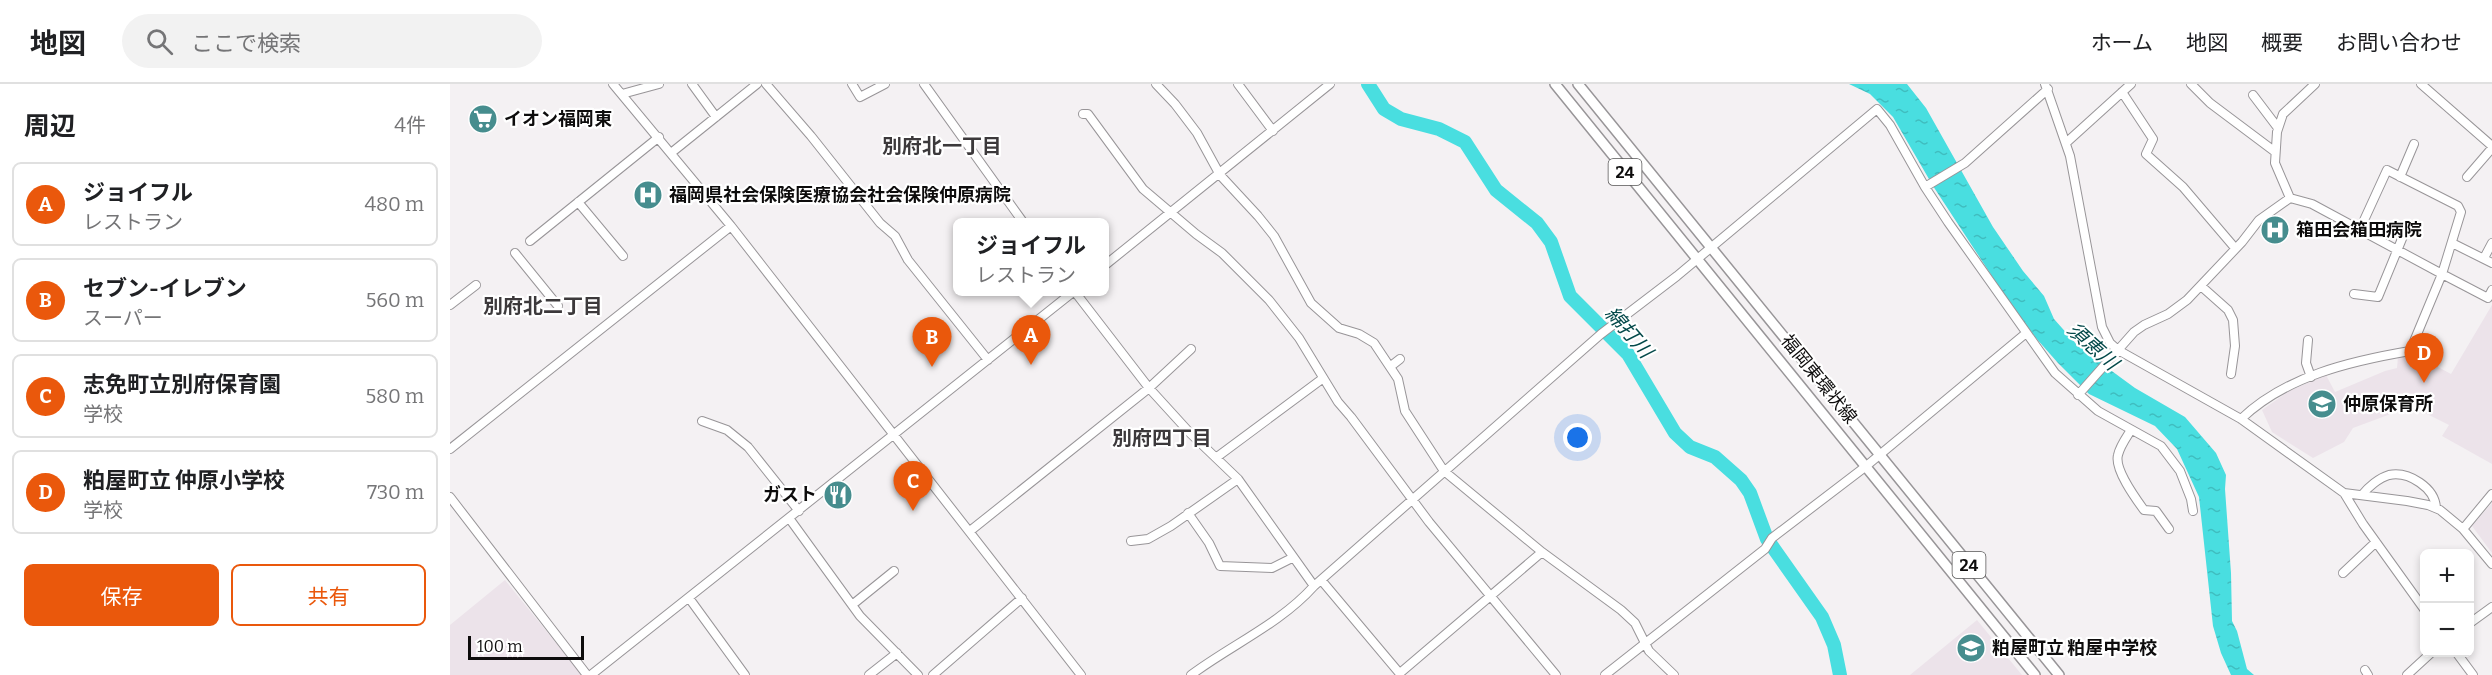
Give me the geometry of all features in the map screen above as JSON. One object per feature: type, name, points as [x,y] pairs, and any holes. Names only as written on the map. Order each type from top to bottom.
[{"type":"main road","name":"福岡東環状線","points":[[1555,84],[2035,675]]},
{"type":"main road","name":"福岡東環状線","points":[[1578,84],[2059,675]]},
{"type":"street","points":[[613,84],[731,226],[1081,675]]},
{"type":"street","points":[[622,94],[659,84]]},
{"type":"street","points":[[692,84],[716,117]]},
{"type":"street","points":[[670,153],[757,84]]},
{"type":"street","points":[[766,84],[811,136],[880,223],[895,236],[908,260],[988,360]]},
{"type":"street","points":[[852,84],[860,97],[885,84]]},
{"type":"street","points":[[924,84],[1020,218]]},
{"type":"street","points":[[1156,84],[1197,133],[1220,175],[1275,236],[1311,303],[1338,328],[1359,334],[1374,343],[1398,379],[1405,411],[1444,471],[1542,552],[1621,610],[1635,623],[1645,644],[1674,675]]},
{"type":"street","points":[[1238,84],[1273,131]]},
{"type":"street","points":[[1109,262],[1220,175],[1330,84]]},
{"type":"street","points":[[2067,142],[2131,84]]},
{"type":"street","points":[[2191,84],[2226,116],[2274,151]]},
{"type":"street","points":[[2290,198],[2275,163],[2274,151],[2278,128],[2286,110],[2315,84]]},
{"type":"street","points":[[2421,84],[2492,147],[2468,177]]},
{"type":"street","points":[[1928,185],[1965,163],[2046,87],[2067,142],[2102,327],[2110,343],[2118,350],[2241,419],[2344,494],[2420,603]]},
{"type":"street","points":[[2122,92],[2153,140],[2146,154],[2183,187],[2235,248]]},
{"type":"street","points":[[2253,95],[2278,128]]},
{"type":"street","points":[[1191,675],[1219,654],[1276,620],[1302,599],[1601,334],[1697,259],[1877,109],[1890,125],[2025,334],[2055,373],[2098,411],[2161,446],[2186,484],[2193,511]]},
{"type":"street","points":[[1083,114],[1088,114],[1143,189],[1160,206],[1172,212],[1222,253],[1269,300],[1299,338],[1322,379],[1414,499],[1556,675]]},
{"type":"street","points":[[530,241],[659,137]]},
{"type":"street","points":[[2400,177],[2414,144]]},
{"type":"street","points":[[2241,419],[2285,387],[2311,376],[2334,367],[2410,351],[2442,274],[2462,212],[2458,206],[2387,170],[2360,229]]},
{"type":"street","points":[[2080,394],[2134,332],[2168,314],[2187,300],[2259,220],[2290,198]]},
{"type":"street","points":[[2290,198],[2312,204],[2488,298],[2492,290]]},
{"type":"street","points":[[578,202],[623,256]]},
{"type":"street","points":[[450,449],[731,226]]},
{"type":"street","points":[[2354,294],[2378,297],[2406,229]]},
{"type":"street","points":[[2452,243],[2492,263]]},
{"type":"street","points":[[2484,258],[2492,243]]},
{"type":"street","points":[[515,253],[558,306]]},
{"type":"street","points":[[450,305],[476,285]]},
{"type":"street","points":[[2201,286],[2228,310],[2233,320],[2235,346],[2231,374]]},
{"type":"street","points":[[450,497],[589,675],[1068,296]]},
{"type":"street","points":[[1078,296],[1149,388],[1190,433],[1238,479],[1314,586]]},
{"type":"street","points":[[1605,675],[1765,549],[1772,538],[1865,467],[2025,334]]},
{"type":"street","points":[[2308,340],[2306,363],[2311,376]]},
{"type":"street","points":[[970,531],[1149,388],[1191,349]]},
{"type":"street","points":[[1391,366],[1400,359]]},
{"type":"street","points":[[1217,457],[1322,379]]},
{"type":"street","points":[[702,421],[727,430],[748,447],[799,511]]},
{"type":"street","points":[[2131,430],[2117,456],[2117,462],[2132,493],[2144,510],[2156,511],[2169,529]]},
{"type":"street","points":[[2362,495],[2374,483],[2394,475],[2420,482],[2428,488],[2436,508]]},
{"type":"street","points":[[1131,541],[1148,539],[1171,526],[1238,479]]},
{"type":"street","points":[[2344,494],[2408,501],[2436,508],[2463,529],[2492,564]]},
{"type":"street","points":[[2463,529],[2492,494]]},
{"type":"street","points":[[1188,513],[1209,543],[1220,566],[1272,568],[1292,558]]},
{"type":"street","points":[[789,518],[860,616],[918,675]]},
{"type":"street","points":[[2343,573],[2376,542]]},
{"type":"street","points":[[1322,581],[1401,674],[1542,552]]},
{"type":"street","points":[[852,605],[894,571]]},
{"type":"street","points":[[689,598],[746,675]]},
{"type":"street","points":[[933,675],[1022,598]]},
{"type":"street","points":[[2474,620],[2492,607]]},
{"type":"street","points":[[868,675],[897,653]]},
{"type":"street","points":[[2407,675],[2427,657]]},
{"type":"street","points":[[2460,657],[2473,675]]},
{"type":"shaded area","points":[[2492,305],[2492,464],[2442,436],[2449,425],[2413,407],[2401,406],[2388,415],[2353,428],[2344,442],[2313,458],[2272,432],[2262,410],[2289,391],[2326,375],[2335,392],[2397,368],[2398,356],[2412,353],[2451,374]]},
{"type":"shaded area","points":[[2492,503],[2492,553],[2472,526]]},
{"type":"shaded area","points":[[505,580],[582,675],[450,675],[450,625]]},
{"type":"shaded area","name":"粕屋町立 粕屋中学校","points":[[1977,620],[2022,675],[1910,675]]},
{"type":"water","points":[[1849,84],[1907,84],[1926,108],[1993,227],[2023,271],[2044,296],[2054,319],[2078,346],[2087,347],[2109,369],[2135,388],[2185,417],[2216,453],[2226,475],[2232,621],[2247,669],[2254,675],[2231,675],[2221,653],[2213,626],[2199,497],[2177,449],[2155,426],[2089,394],[2058,363],[2035,337],[2003,293],[1933,186],[1893,117],[1870,94]]},
{"type":"waterway","name":"綿打川","points":[[1368,84],[1384,109],[1401,119],[1439,129],[1465,142],[1496,190],[1537,223],[1551,242],[1570,296],[1628,354],[1675,433],[1690,447],[1715,457],[1741,480],[1750,493],[1767,539],[1822,617],[1834,645],[1840,675]]},
{"type":"place","name":"イオン福岡東","points":[[483,119]]},
{"type":"place","name":"福岡県社会保険医療協会社会保険仲原病院","points":[[648,195]]},
{"type":"place","name":"箱田会箱田病院","points":[[2275,230]]},
{"type":"place","name":"ジョイフル","points":[[1031,365]]},
{"type":"place","name":"セブン-イレブン","points":[[932,367]]},
{"type":"place","name":"粕屋町立 仲原小学校","points":[[2424,383]]},
{"type":"place","name":"仲原保育所","points":[[2322,404]]},
{"type":"place","name":"ガスト","points":[[838,495]]},
{"type":"place","name":"志免町立別府保育園","points":[[913,511]]},
{"type":"place","name":"粕屋町立 粕屋中学校","points":[[1971,648]]},
{"type":"district","name":"別府北一丁目","points":[[942,146]]},
{"type":"district","name":"別府北二丁目","points":[[543,306]]},
{"type":"district","name":"別府四丁目","points":[[1162,438]]},
{"type":"water label","name":"須恵川","points":[[2093,346]]}]
